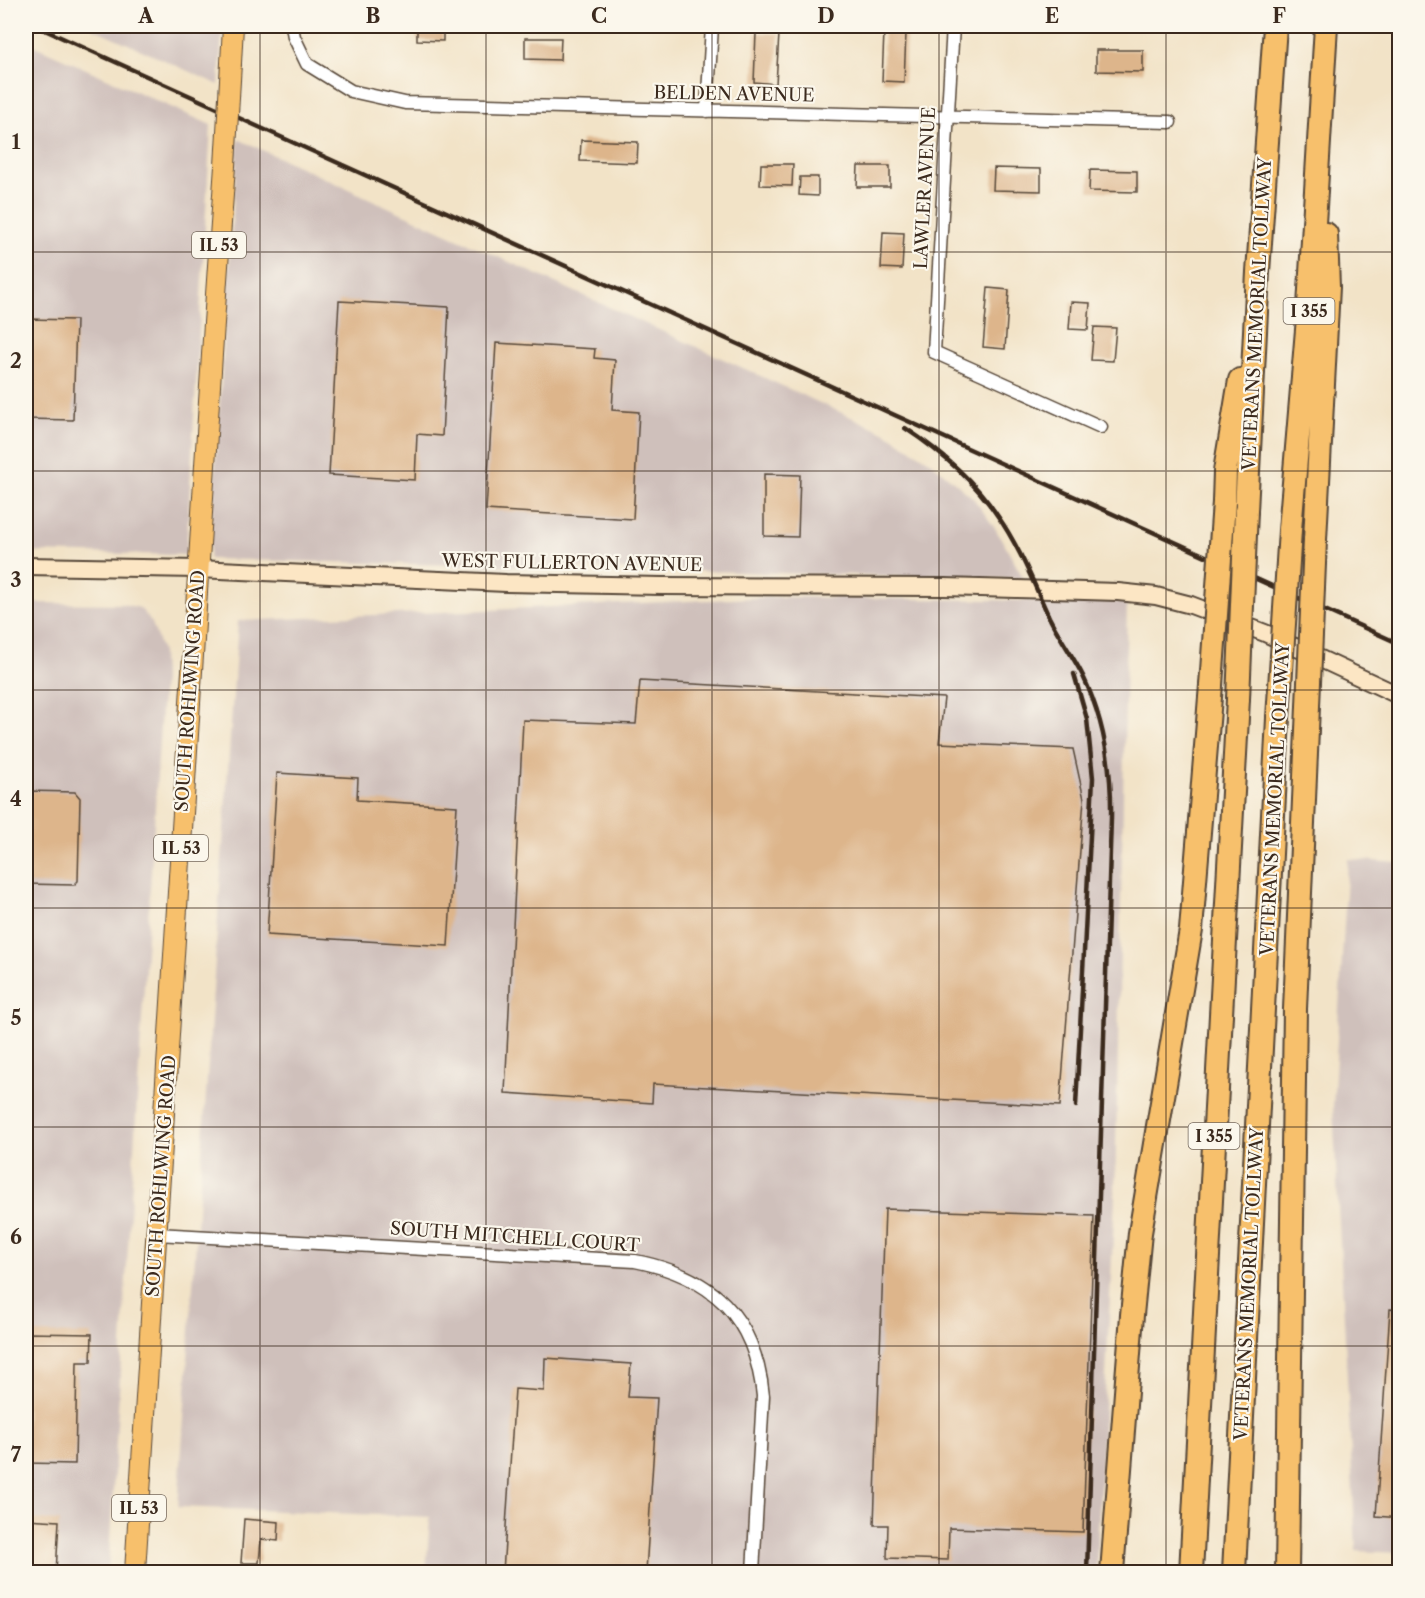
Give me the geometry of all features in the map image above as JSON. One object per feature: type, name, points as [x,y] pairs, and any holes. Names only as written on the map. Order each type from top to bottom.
[{"type":"highway","name":"VETERANS MEMORIAL TOLLWAY","points":[[1191,1572],[1238,699],[1258,272],[1275,26]]},
{"type":"highway","name":"VETERANS MEMORIAL TOLLWAY","points":[[1234,1572],[1278,718],[1290,530],[1309,306],[1326,26]]},
{"type":"highway","points":[[1287,1572],[1295,1009],[1328,287],[1321,92]]},
{"type":"highway","points":[[1112,1572],[1140,1233],[1191,930],[1211,685],[1225,471],[1258,272]]},
{"type":"main road","name":"SOUTH ROHLWING ROAD","points":[[135,1572],[233,26]]},
{"type":"street","name":"BELDEN AVENUE","points":[[292,26],[294,37],[307,64],[351,91],[405,103],[1170,122]]},
{"type":"street","points":[[707,111],[712,26]]},
{"type":"street","name":"LAWLER AVENUE","points":[[953,26],[934,352],[1101,426]]},
{"type":"street","name":"WEST FULLERTON AVENUE","points":[[26,566],[198,569],[506,583],[944,587],[1118,592],[1156,596],[1191,604],[1264,633],[1400,696]]},
{"type":"street","name":"SOUTH MITCHELL COURT","points":[[157,1234],[635,1261],[674,1270],[688,1277],[730,1307],[751,1344],[762,1378],[764,1396],[753,1572]]},
{"type":"shaded area","points":[[88,26],[222,26],[219,85]]},
{"type":"shaded area","points":[[26,42],[211,125],[186,555],[26,552]]},
{"type":"shaded area","points":[[238,139],[886,433],[931,462],[973,498],[995,528],[1024,579],[209,559]]},
{"type":"shaded area","points":[[777,597],[1127,602],[1115,1198],[1096,1572],[426,1572],[430,1517],[178,1507],[238,621]]},
{"type":"shaded area","points":[[26,603],[122,604],[140,608],[152,623],[162,652],[163,678],[108,1572],[26,1572]]},
{"type":"shaded area","points":[[1348,859],[1399,863],[1399,1553],[1356,1551],[1333,1107]]},
{"type":"building","points":[[417,26],[443,26],[443,41],[417,40]]},
{"type":"building","points":[[884,32],[906,33],[904,82],[882,81]]},
{"type":"building","points":[[756,33],[779,34],[776,84],[754,82]]},
{"type":"building","points":[[525,38],[561,38],[560,60],[525,59]]},
{"type":"building","points":[[1096,50],[1143,50],[1143,72],[1096,71]]},
{"type":"building","points":[[581,140],[638,142],[637,163],[580,161]]},
{"type":"building","points":[[761,164],[793,164],[792,186],[760,185]]},
{"type":"building","points":[[858,166],[890,166],[890,187],[857,187]]},
{"type":"building","points":[[994,168],[1041,169],[1041,191],[993,190]]},
{"type":"building","points":[[1090,170],[1137,171],[1137,192],[1089,191]]},
{"type":"building","points":[[800,177],[818,177],[818,196],[799,195]]},
{"type":"building","points":[[883,232],[904,233],[902,269],[881,268]]},
{"type":"building","points":[[988,288],[1009,290],[1005,349],[983,347]]},
{"type":"building","points":[[339,301],[449,307],[442,436],[417,434],[415,480],[329,475]]},
{"type":"building","points":[[1071,302],[1090,303],[1088,330],[1069,329]]},
{"type":"building","points":[[26,319],[76,320],[73,420],[26,419]]},
{"type":"building","points":[[1094,327],[1116,328],[1113,361],[1091,360]]},
{"type":"building","points":[[496,343],[595,349],[594,358],[615,360],[612,410],[639,412],[633,519],[486,510]]},
{"type":"building","points":[[764,474],[800,475],[798,537],[764,536]]},
{"type":"building","points":[[640,681],[944,698],[939,743],[1073,749],[1084,799],[1060,1106],[653,1084],[652,1103],[505,1093],[523,720],[636,724]]},
{"type":"building","points":[[277,773],[358,778],[357,800],[457,806],[448,946],[267,935]]},
{"type":"building","points":[[26,791],[75,792],[80,798],[78,881],[74,885],[26,884]]},
{"type":"building","points":[[885,1209],[1094,1216],[1083,1532],[949,1528],[948,1560],[887,1558],[888,1525],[874,1525]]},
{"type":"building","points":[[1390,1309],[1400,1310],[1400,1518],[1376,1516]]},
{"type":"building","points":[[26,1333],[92,1334],[91,1362],[77,1362],[75,1464],[26,1463]]},
{"type":"building","points":[[545,1358],[631,1364],[628,1397],[657,1398],[646,1572],[503,1572],[515,1389],[544,1391]]},
{"type":"building","points":[[26,1519],[59,1521],[56,1572],[26,1572]]},
{"type":"building","points":[[244,1519],[279,1522],[278,1541],[261,1539],[259,1563],[241,1563]]},
{"type":"railway","points":[[36,26],[1400,644]]},
{"type":"railway","points":[[905,428],[931,446],[967,478],[988,502],[1005,527],[1049,617],[1091,693],[1106,746],[1111,818],[1087,1572]]},
{"type":"railway","points":[[1074,674],[1087,719],[1093,778],[1076,1106]]}]
